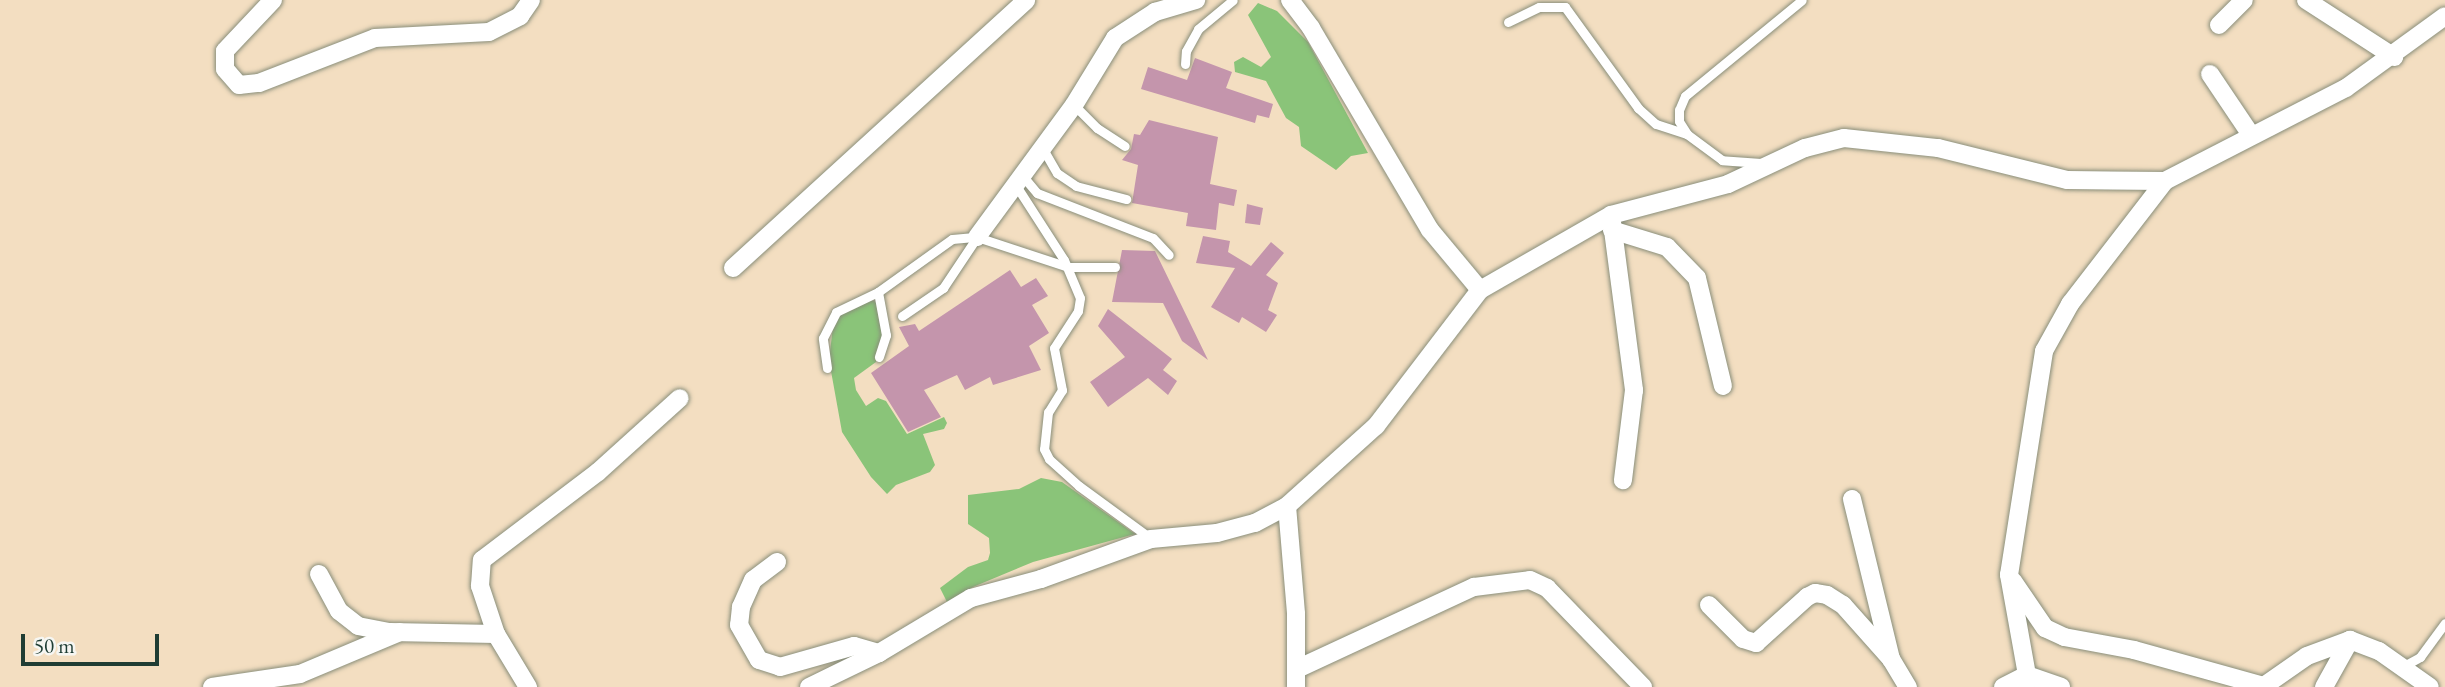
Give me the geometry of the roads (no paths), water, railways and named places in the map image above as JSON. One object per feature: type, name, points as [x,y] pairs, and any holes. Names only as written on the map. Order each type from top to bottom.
[{"type":"street","points":[[273,0],[225,51],[225,69],[239,85],[259,83],[375,38],[489,32],[520,16],[531,0]]},
{"type":"street","points":[[733,268],[1026,0]]},
{"type":"street","points":[[977,237],[1041,146],[1074,105],[1101,57],[1130,25],[1155,12],[1196,0]]},
{"type":"street","points":[[1290,0],[1311,28],[1423,219],[1480,290]]},
{"type":"street","points":[[2218,25],[2244,0]]},
{"type":"street","points":[[2306,0],[2394,57]]},
{"type":"street","points":[[2026,681],[2010,575],[2044,351],[2070,304],[2165,181],[2346,88],[2394,57],[2445,16]]},
{"type":"street","points":[[2210,74],[2251,135]]},
{"type":"street","points":[[809,687],[879,653],[971,598],[1041,579],[1151,540],[1217,533],[1255,523],[1287,506],[1376,426],[1480,290],[1611,223],[1728,184],[1805,148],[1844,138],[1938,148],[2067,180],[2165,181]]},
{"type":"street","points":[[1611,223],[1667,247],[1697,278],[1723,386]]},
{"type":"street","points":[[1611,223],[1634,390],[1623,480]]},
{"type":"street","points":[[528,687],[496,634],[480,586],[482,560],[598,472],[680,398]]},
{"type":"street","points":[[1852,499],[1891,659]]},
{"type":"street","points":[[1287,506],[1296,678],[1474,587],[1518,579],[1547,588],[1643,687]]},
{"type":"street","points":[[776,562],[753,580],[741,607],[739,625],[759,660],[780,667],[854,646],[879,653]]},
{"type":"street","points":[[319,574],[350,622],[400,632],[496,634]]},
{"type":"street","points":[[2010,575],[2045,628],[2064,637],[2134,650],[2265,686],[2307,656],[2350,640],[2368,645],[2430,687]]},
{"type":"street","points":[[1709,605],[1743,639],[1756,643],[1807,597],[1815,593],[1827,595],[1843,605],[1891,659],[1908,687]]},
{"type":"street","points":[[212,687],[300,674],[400,632]]},
{"type":"street","points":[[2324,687],[2350,640]]},
{"type":"street","points":[[2003,687],[2026,681],[2061,687]]},
{"type":"lane","points":[[1185,64],[1186,51],[1198,29],[1233,0]]},
{"type":"lane","points":[[1687,134],[1679,121],[1685,96],[1802,0]]},
{"type":"lane","points":[[1508,22],[1539,7],[1565,7],[1638,108],[1656,124],[1687,134],[1722,160],[1777,163]]},
{"type":"lane","points":[[1074,105],[1097,128],[1125,146]]},
{"type":"lane","points":[[1041,146],[1057,173],[1076,186],[1126,199]]},
{"type":"lane","points":[[1018,179],[1037,193],[1153,239],[1169,255]]},
{"type":"lane","points":[[1018,179],[1068,267],[1080,298],[1078,311],[1054,348],[1062,390],[1048,412],[1044,449],[1049,460],[1079,486],[1151,540]]},
{"type":"lane","points":[[902,316],[943,288],[977,237]]},
{"type":"lane","points":[[827,368],[823,338],[827,323],[836,312],[878,292],[952,239],[977,237],[1068,267],[1115,267]]},
{"type":"lane","points":[[878,292],[886,335],[878,357]]},
{"type":"lane","points":[[2402,667],[2420,657],[2445,623]]}]
